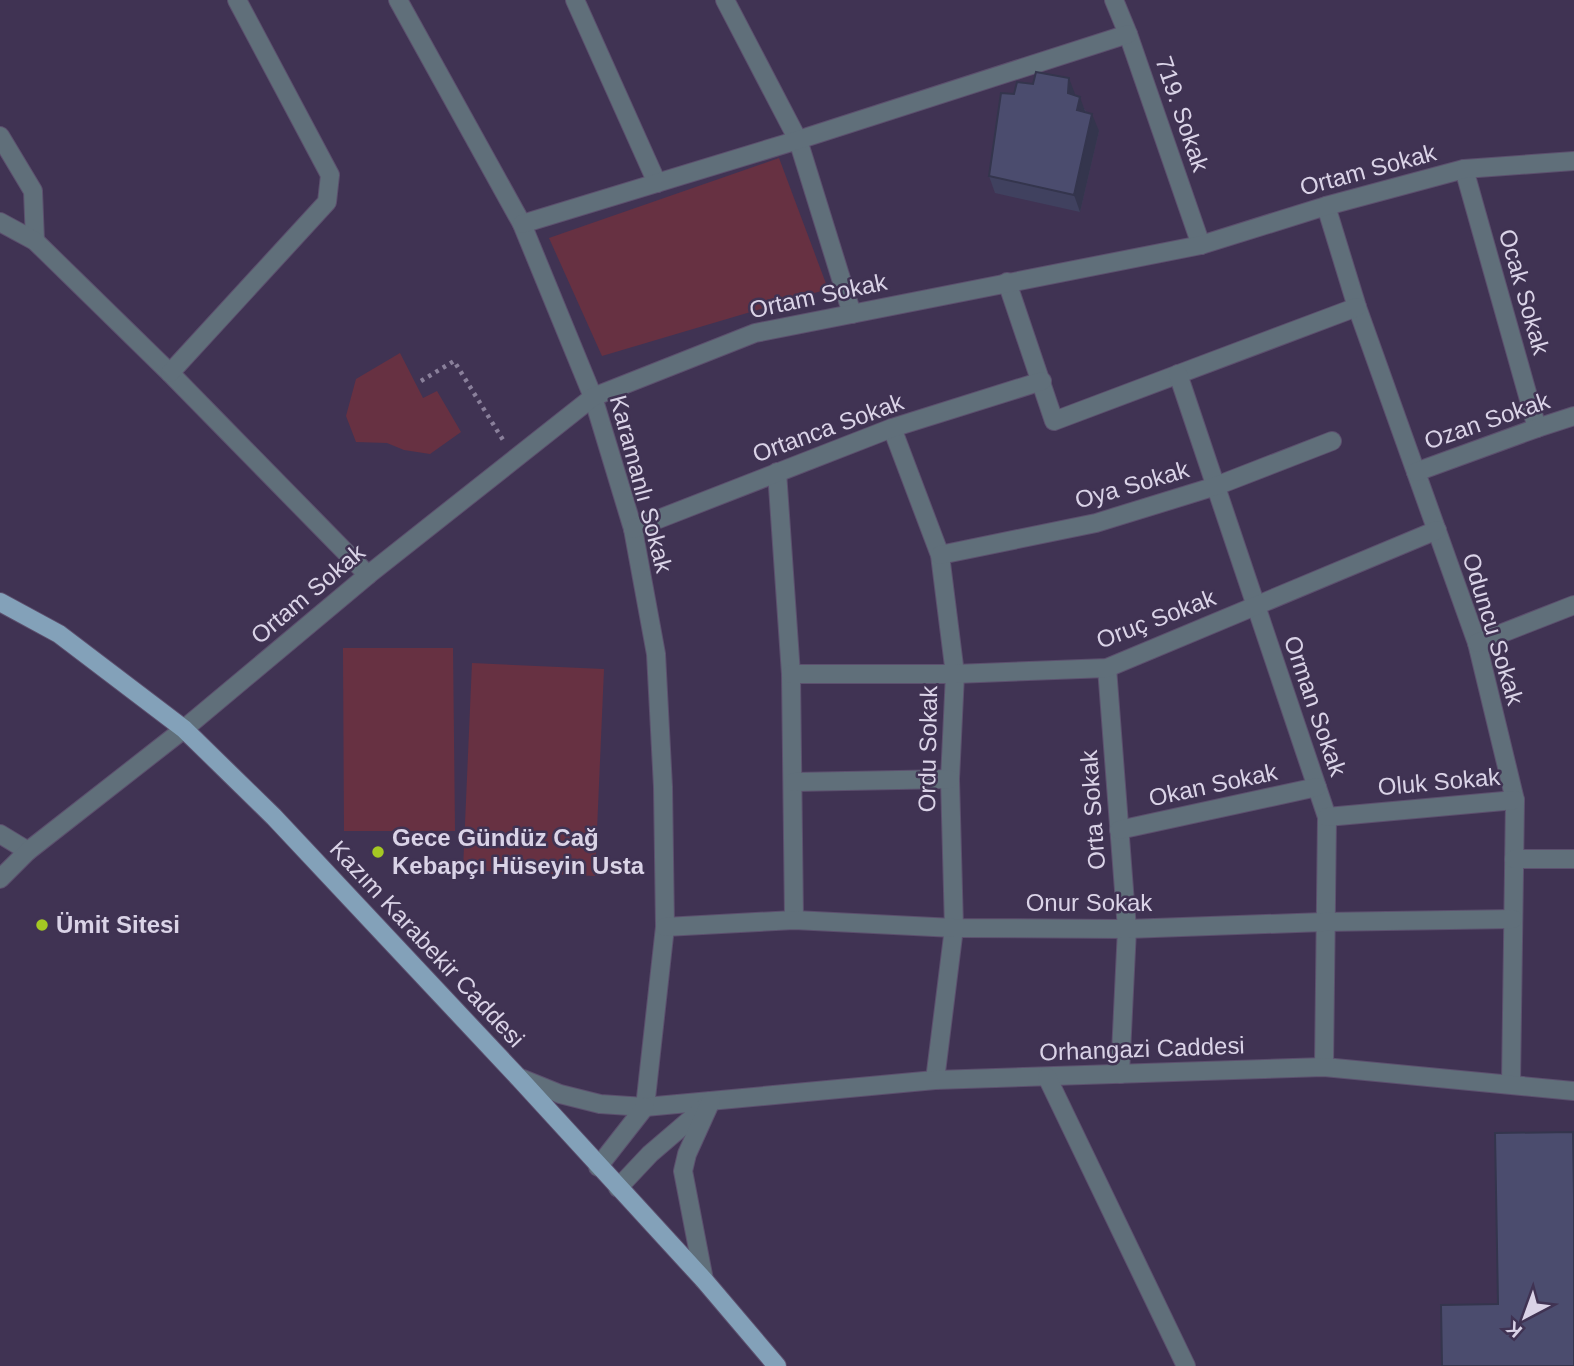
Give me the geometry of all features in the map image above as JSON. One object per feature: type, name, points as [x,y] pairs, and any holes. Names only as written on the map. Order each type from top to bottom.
[{"type":"main road","name":"Kazım Karabekir Caddesi","points":[[0,602],[58,635],[184,729],[274,817],[704,1280],[777,1366]]},
{"type":"street","points":[[170,373],[327,202],[330,175],[237,0]]},
{"type":"street","name":"Karamanlı Sokak","points":[[398,0],[522,224],[593,397],[633,528],[656,654],[663,787],[665,927],[645,1107]]},
{"type":"street","points":[[575,0],[657,183]]},
{"type":"street","points":[[725,0],[798,140],[852,314]]},
{"type":"street","name":"719. Sokak","points":[[1114,0],[1201,245]]},
{"type":"street","points":[[522,224],[798,140],[1128,34]]},
{"type":"street","points":[[0,136],[33,191],[35,241]]},
{"type":"street","name":"Ortam Sokak","points":[[0,879],[28,851],[184,729],[368,575],[593,397],[755,333],[1201,245],[1326,206],[1464,169],[1574,161]]},
{"type":"street","name":"Ocak Sokak","points":[[1464,169],[1536,428]]},
{"type":"street","name":"Oduncu Sokak","points":[[1326,206],[1357,306],[1477,643],[1515,800],[1511,1084]]},
{"type":"street","points":[[0,222],[35,241],[170,373],[368,575]]},
{"type":"street","points":[[1007,282],[1054,421],[1357,306]]},
{"type":"street","name":"Orman Sokak","points":[[1178,374],[1327,817],[1324,1067]]},
{"type":"street","name":"Ortanca Sokak","points":[[633,528],[892,428],[1042,381]]},
{"type":"street","name":"Ozan Sokak","points":[[1416,472],[1574,416]]},
{"type":"street","name":"Ordu Sokak","points":[[892,428],[940,555],[955,674],[950,779],[954,928],[935,1080]]},
{"type":"street","name":"Oya Sokak","points":[[940,555],[1096,523],[1216,486],[1332,442]]},
{"type":"street","points":[[777,472],[791,674],[794,920]]},
{"type":"street","name":"Oruç Sokak","points":[[791,674],[955,674],[1108,668],[1437,530]]},
{"type":"street","points":[[1477,643],[1574,605]]},
{"type":"street","name":"Orta Sokak","points":[[1108,668],[1127,929],[1120,1074]]},
{"type":"street","points":[[794,782],[950,779]]},
{"type":"street","name":"Okan Sokak","points":[[1119,830],[1317,788]]},
{"type":"street","name":"Oluk Sokak","points":[[1327,817],[1515,800]]},
{"type":"street","points":[[0,834],[28,851]]},
{"type":"street","points":[[1514,859],[1574,859]]},
{"type":"street","name":"Onur Sokak","points":[[665,927],[794,920],[954,928],[1127,929],[1513,919]]},
{"type":"street","name":"Orhangazi Caddesi","points":[[518,1077],[560,1094],[600,1104],[645,1107],[935,1080],[1324,1067],[1574,1091]]},
{"type":"street","points":[[1047,1077],[1186,1366]]},
{"type":"street","points":[[618,1188],[650,1154],[711,1101]]},
{"type":"street","points":[[704,1280],[683,1171],[687,1154],[711,1101]]},
{"type":"street","points":[[598,1167],[645,1107]]},
{"type":"path","points":[[421,381],[454,361],[491,424],[516,458]]},
{"type":"shaded area","points":[[779,158],[828,289],[602,356],[549,238]]},
{"type":"shaded area","points":[[400,353],[423,398],[437,391],[461,432],[430,454],[404,450],[387,443],[356,442],[346,416],[356,379]]},
{"type":"shaded area","points":[[343,648],[453,648],[455,831],[344,831]]},
{"type":"shaded area","points":[[472,663],[604,669],[595,876],[463,870]]},
{"type":"building","points":[[1036,72],[1069,78],[1068,93],[1080,97],[1077,110],[1092,114],[1074,195],[989,176],[1001,93],[1014,94],[1017,82],[1033,84]]},
{"type":"building","points":[[1573,1132],[1574,1366],[1442,1366],[1441,1305],[1498,1304],[1495,1133]]},
{"type":"place","name":"Gece Gündüz Cağ Kebapçı Hüseyin Usta","points":[[378,852]]},
{"type":"place","name":"Ümit Sitesi","points":[[42,925]]}]
